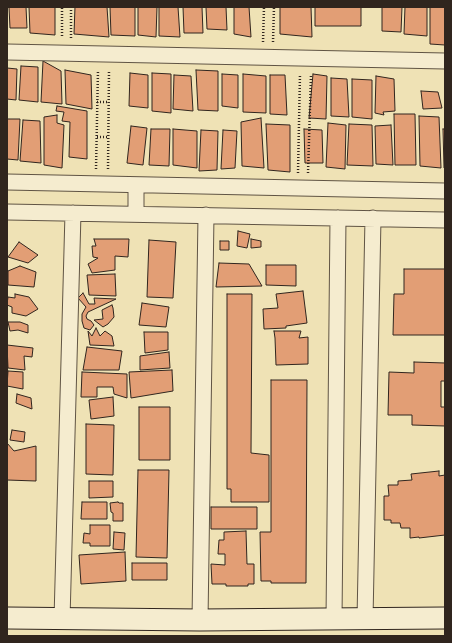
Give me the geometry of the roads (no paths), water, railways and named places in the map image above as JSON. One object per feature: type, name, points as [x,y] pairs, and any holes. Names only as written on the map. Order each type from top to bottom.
[{"type":"street","points":[[7,52],[445,61]]},
{"type":"street","points":[[7,182],[445,191]]},
{"type":"street","points":[[136,185],[136,214]]},
{"type":"street","points":[[7,212],[445,220]]},
{"type":"street","points":[[62,619],[72,213]]},
{"type":"street","points":[[200,620],[206,215]]},
{"type":"street","points":[[320,625],[338,218]]},
{"type":"street","points":[[365,619],[373,218]]},
{"type":"street","points":[[7,618],[200,620],[320,625],[365,619],[445,618]]}]
